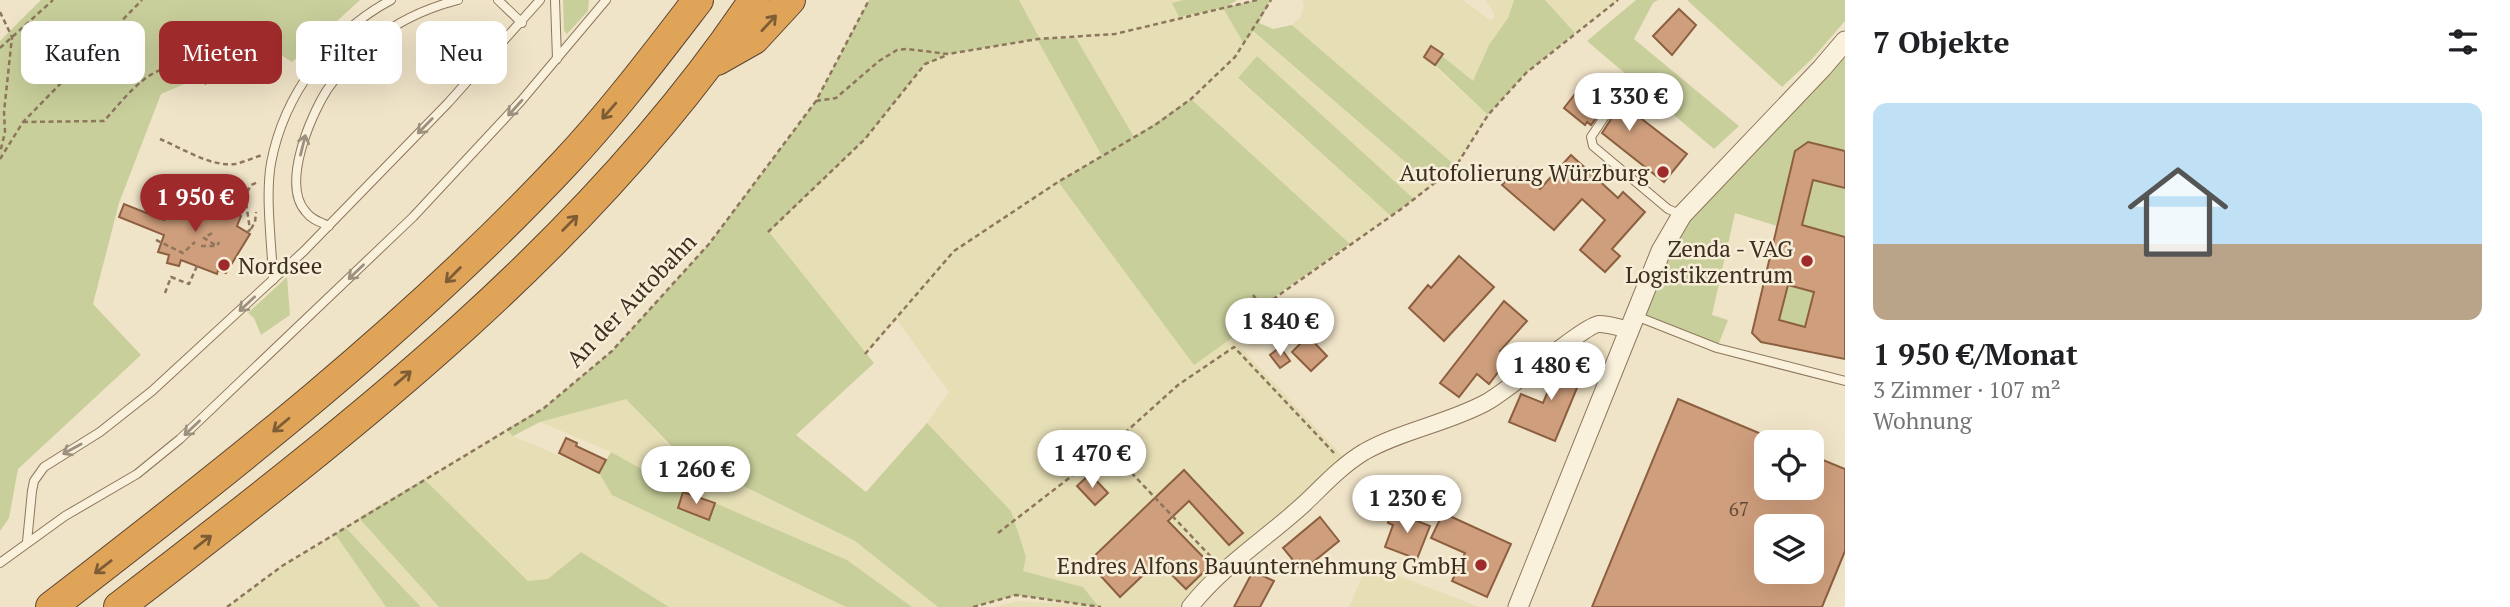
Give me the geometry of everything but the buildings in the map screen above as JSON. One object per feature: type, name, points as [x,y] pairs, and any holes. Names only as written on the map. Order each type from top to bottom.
[{"type":"highway","points":[[51,607],[269,435],[357,362],[443,285],[565,163],[698,0]]},
{"type":"highway","points":[[119,607],[270,491],[465,325],[624,165],[705,68],[754,0]]},
{"type":"highway","points":[[705,68],[754,38],[790,0]]},
{"type":"street","points":[[1518,607],[1661,251],[1682,215],[1845,41]]},
{"type":"street","points":[[1191,607],[1225,571],[1304,504],[1329,478],[1364,453],[1487,402],[1558,352],[1584,329],[1597,323],[1633,323]]},
{"type":"lane","points":[[273,280],[269,199],[274,151],[288,113],[314,66],[360,20],[391,0]]},
{"type":"lane","points":[[329,226],[307,214],[296,189],[308,126],[327,90],[340,73],[380,36],[419,13],[458,0]]},
{"type":"lane","points":[[498,0],[522,23]]},
{"type":"lane","points":[[27,542],[34,481],[44,467],[117,420],[273,280],[448,103],[540,0]]},
{"type":"lane","points":[[555,0],[557,58]]},
{"type":"lane","points":[[0,564],[65,516],[137,474],[180,439],[413,217],[477,150],[606,0]]},
{"type":"lane","points":[[1605,116],[1591,137],[1593,146],[1668,209],[1682,215]]},
{"type":"lane","points":[[1633,323],[1845,381]]},
{"type":"path","points":[[0,48],[53,0]]},
{"type":"path","points":[[0,159],[23,122],[142,0]]},
{"type":"path","name":"An der Autobahn","points":[[227,607],[282,566],[544,408],[612,351],[709,244],[816,102],[869,0]]},
{"type":"path","points":[[768,232],[865,139],[925,64],[948,54],[1038,39],[1115,34],[1257,0]]},
{"type":"path","points":[[865,354],[954,251],[1058,182],[1155,125],[1191,99],[1235,58],[1271,0]]},
{"type":"path","points":[[1252,314],[1404,207],[1456,166],[1488,115],[1526,73],[1618,0]]},
{"type":"path","points":[[0,12],[12,37],[4,112],[5,132],[0,153]]},
{"type":"path","points":[[816,102],[836,98],[879,61],[897,51],[907,49],[948,54]]},
{"type":"path","points":[[23,122],[104,121],[138,84],[163,69],[176,65],[190,71],[206,85]]},
{"type":"path","points":[[160,139],[225,164],[274,151]]},
{"type":"path","points":[[256,213],[255,222],[248,231],[244,196],[251,185],[271,177]]},
{"type":"path","points":[[201,246],[218,244],[204,238],[212,233]]},
{"type":"path","points":[[156,240],[183,253],[195,242]]},
{"type":"path","points":[[165,293],[171,277],[189,284],[197,266]]},
{"type":"path","points":[[1253,295],[1261,306]]},
{"type":"path","points":[[998,533],[1108,448],[1178,385],[1234,347],[1345,466]]},
{"type":"path","points":[[1108,448],[1225,571]]},
{"type":"path","points":[[973,607],[1016,595],[1101,607]]},
{"type":"shaded area","points":[[1019,0],[1184,0],[1173,4],[1179,17],[1223,8],[1244,43],[1252,31],[1432,185],[1414,199],[1257,56],[1238,79],[1391,216],[1350,244],[1191,99],[1134,137],[1076,38],[1040,39]]},
{"type":"shaded area","points":[[1303,0],[1463,0],[1490,20],[1494,13],[1486,0],[1514,0],[1508,18],[1473,83],[1432,46],[1424,57],[1488,115],[1456,166],[1292,25],[1300,18],[1304,7]]},
{"type":"shaded area","points":[[1545,0],[1618,0],[1575,33]]},
{"type":"shaded area","points":[[1038,39],[1102,156],[1058,183],[1194,364],[1232,338],[1349,463],[1190,607],[994,607],[1018,601],[1098,606],[1083,587],[1022,571],[1011,511],[927,423],[949,392],[897,320],[865,354],[768,232],[865,139],[925,64],[948,54]]},
{"type":"shaded area","points":[[626,398],[675,453],[855,541],[938,607],[912,607],[847,560],[683,492],[611,452],[540,422]]},
{"type":"shaded area","points":[[506,429],[513,436],[599,473],[613,495],[846,607],[669,607],[581,552],[548,580],[528,581],[424,479]]},
{"type":"shaded area","points":[[359,518],[439,607],[421,607],[345,527]]},
{"type":"shaded area","points":[[335,534],[386,607],[227,607],[282,566]]},
{"type":"shaded area","points":[[1368,564],[1479,607],[1349,607]]},
{"type":"green space","points":[[41,0],[360,0],[337,21],[296,21],[296,58],[292,62],[282,56],[282,21],[159,21],[159,84],[184,84],[161,94],[119,203],[93,304],[141,355],[18,469],[9,518],[0,531],[0,41]]},
{"type":"green space","points":[[563,0],[589,0],[588,11],[567,34],[564,31]]},
{"type":"green space","points":[[869,0],[1019,0],[1040,39],[1076,38],[1134,137],[1191,99],[1350,244],[1261,306],[1232,338],[1194,365],[1058,182],[1102,156],[1037,39],[948,54],[925,64],[865,139],[769,232],[874,363],[796,435],[866,492],[927,423],[1011,511],[1026,557],[1023,571],[1083,587],[1099,607],[1016,595],[973,607],[938,607],[855,541],[680,455],[626,399],[540,422],[513,436],[506,429],[544,408],[612,351],[709,244],[816,101]]},
{"type":"green space","points":[[1184,0],[1237,0],[1226,7],[1257,0],[1271,0],[1259,23],[1273,29],[1292,25],[1456,166],[1432,185],[1253,31],[1244,44],[1223,8],[1179,17],[1172,3]]},
{"type":"green space","points":[[1514,0],[1545,0],[1575,33],[1526,73],[1488,115],[1435,65],[1441,55],[1473,81],[1489,45],[1508,18]]},
{"type":"green space","points":[[1636,0],[1658,0],[1653,3],[1634,39],[1739,126],[1714,149],[1587,41]]},
{"type":"green space","points":[[1687,0],[1845,0],[1845,21],[1813,58],[1782,87]]},
{"type":"green space","points":[[1845,41],[1844,151],[1808,142],[1795,151],[1777,226],[1735,213],[1712,315],[1728,320],[1717,348],[1636,316],[1661,251]]},
{"type":"green space","points":[[1257,56],[1414,199],[1391,216],[1238,78]]},
{"type":"green space","points":[[1813,180],[1845,188],[1845,237],[1802,225]]},
{"type":"green space","points":[[287,277],[290,315],[261,335],[254,318],[248,313]]},
{"type":"green space","points":[[1788,285],[1814,292],[1805,327],[1779,320]]},
{"type":"green space","points":[[611,452],[683,492],[678,509],[708,519],[715,503],[847,560],[912,607],[846,607],[612,495],[599,473]]},
{"type":"green space","points":[[424,479],[528,581],[548,579],[581,552],[669,607],[439,607],[359,518]]},
{"type":"green space","points":[[345,527],[421,607],[386,607],[335,534]]},
{"type":"place","name":"Autofolierung Würzburg","points":[[1663,172]]},
{"type":"place","name":"Zenda - VAG Logistikzentrum","points":[[1807,261]]},
{"type":"place","name":"Nordsee","points":[[224,265]]},
{"type":"place","name":"Endres Alfons Bauunternehmung GmbH","points":[[1481,565]]}]
